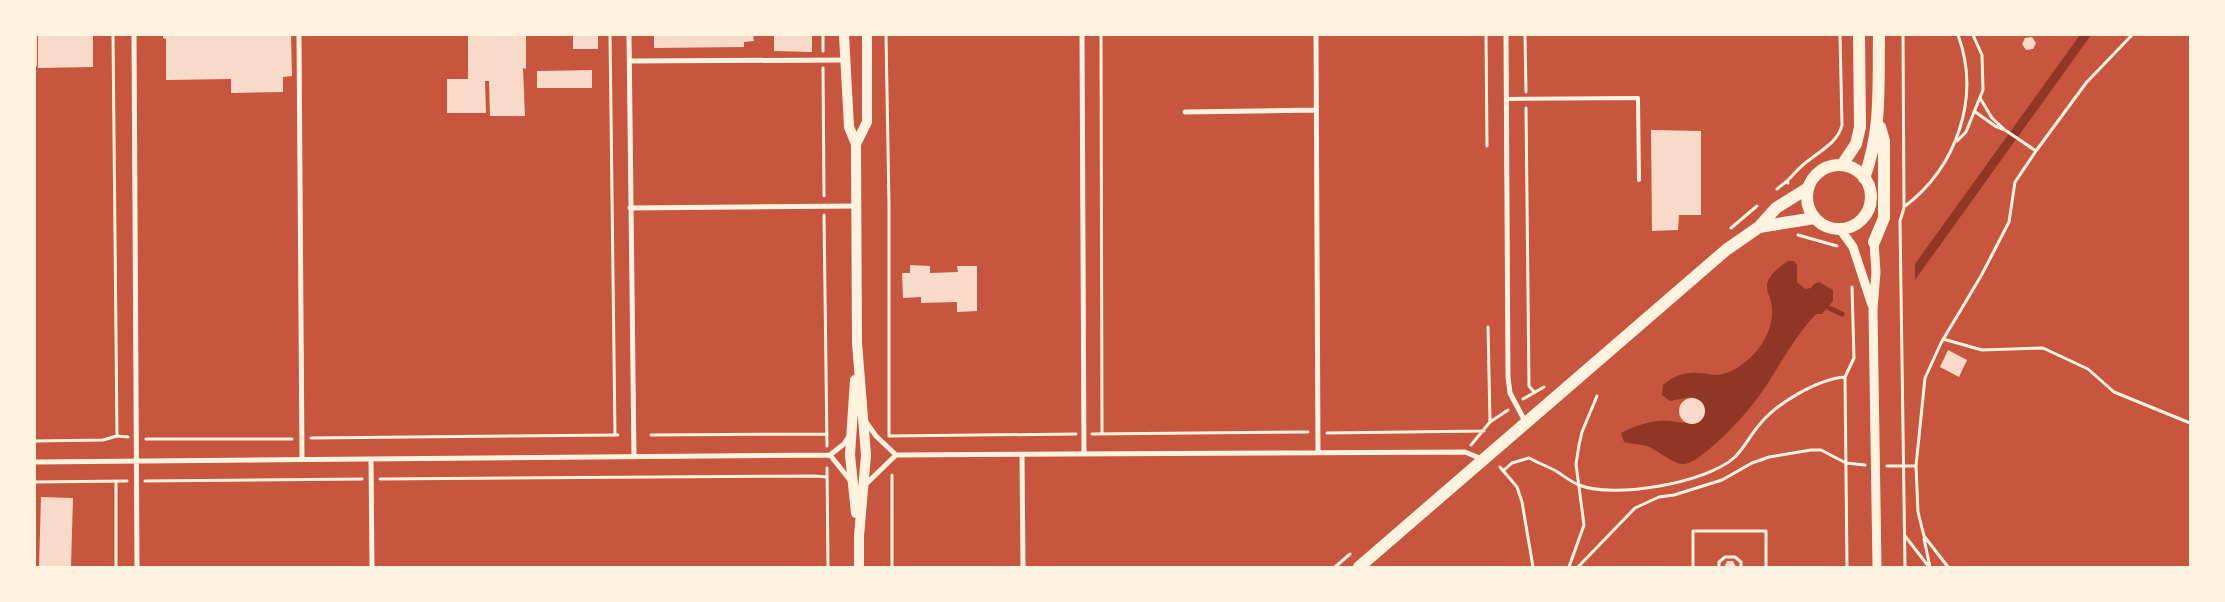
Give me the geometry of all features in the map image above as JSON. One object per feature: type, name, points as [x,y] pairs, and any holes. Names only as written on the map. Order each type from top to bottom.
[{"type":"main road","points":[[844,35],[848,127],[856,144],[857,342],[866,455],[858,487]]},
{"type":"main road","points":[[856,144],[867,122],[868,35]]},
{"type":"main road","points":[[1842,165],[1856,144],[1860,127],[1859,35]]},
{"type":"main road","points":[[1864,178],[1874,147],[1878,122],[1879,35]]},
{"type":"main road","points":[[1874,242],[1884,218],[1884,141],[1878,122]]},
{"type":"main road","points":[[1868,209],[1857,223],[1840,229],[1822,224],[1809,209],[1808,188],[1813,178],[1831,166],[1842,165],[1858,172],[1864,178],[1870,193],[1868,209],[1874,242]]},
{"type":"main road","points":[[1359,567],[1726,250],[1759,227],[1776,208],[1808,188]]},
{"type":"main road","points":[[1759,227],[1815,218]]},
{"type":"main road","points":[[857,342],[850,455],[858,487],[859,567]]},
{"type":"street","points":[[134,35],[137,567]]},
{"type":"street","points":[[299,35],[302,459]]},
{"type":"street","points":[[630,35],[630,208],[634,457]]},
{"type":"street","points":[[1082,35],[1084,454]]},
{"type":"street","points":[[1316,35],[1318,453]]},
{"type":"street","points":[[1506,35],[1508,377],[1510,393],[1526,424]]},
{"type":"street","points":[[630,61],[844,60]]},
{"type":"street","points":[[1185,112],[1316,110]]},
{"type":"street","points":[[630,208],[856,206]]},
{"type":"street","points":[[1840,229],[1853,247],[1873,310]]},
{"type":"street","points":[[1874,242],[1876,272],[1873,310],[1877,567]]},
{"type":"street","points":[[863,418],[876,436],[896,455]]},
{"type":"street","points":[[35,462],[829,455],[844,444],[851,433]]},
{"type":"street","points":[[829,455],[858,487],[896,455],[1022,456],[1465,452],[1485,460]]},
{"type":"street","points":[[1022,456],[1023,567]]},
{"type":"street","points":[[371,458],[372,567]]},
{"type":"lane","points":[[1507,99],[1638,98],[1639,180]]},
{"type":"path","points":[[113,35],[117,436]]},
{"type":"path","points":[[35,441],[103,440],[117,436],[136,438],[302,438],[617,435],[610,35]]},
{"type":"path","points":[[823,35],[827,434],[829,455],[827,477],[828,567]]},
{"type":"path","points":[[886,35],[889,205],[889,436],[1484,432],[1465,452]]},
{"type":"path","points":[[1101,35],[1102,434]]},
{"type":"path","points":[[1486,35],[1487,146]]},
{"type":"path","points":[[1525,35],[1529,386],[1534,392]]},
{"type":"path","points":[[1836,138],[1840,133],[1842,125],[1840,35]]},
{"type":"path","points":[[1903,35],[1904,208],[1900,221],[1902,466],[1905,567]]},
{"type":"path","points":[[1957,142],[1967,102],[1968,88],[1965,56],[1958,35]]},
{"type":"path","points":[[1904,208],[1926,186],[1966,132],[1980,98],[1983,90],[1982,55],[1973,35]]},
{"type":"path","points":[[1930,567],[1918,512],[1916,466],[1925,378],[1943,339],[2009,222],[2015,182],[2086,83],[2132,35]]},
{"type":"path","points":[[1980,98],[1992,118],[2005,130],[2036,151]]},
{"type":"path","points":[[1974,112],[1995,126],[2005,130]]},
{"type":"path","points":[[1836,245],[1840,248]]},
{"type":"path","points":[[1847,567],[1845,377],[1854,358],[1852,283]]},
{"type":"path","points":[[1488,327],[1490,422]]},
{"type":"path","points":[[1943,339],[1982,350],[2043,348],[2088,369],[2114,392],[2190,423]]},
{"type":"path","points":[[1503,471],[1512,464],[1529,458],[1578,485],[1602,490],[1624,491],[1678,482],[1708,473],[1728,463],[1760,422],[1792,397],[1823,382],[1845,377]]},
{"type":"path","points":[[1569,567],[1584,525],[1576,464],[1579,445],[1582,432],[1597,396]]},
{"type":"path","points":[[651,435],[827,434]]},
{"type":"path","points":[[1578,567],[1635,508],[1645,501],[1690,491],[1722,480],[1752,463],[1786,454],[1821,450],[1846,463]]},
{"type":"path","points":[[1902,466],[1916,466]]},
{"type":"path","points":[[1500,468],[1517,487],[1522,502],[1533,567]]},
{"type":"path","points":[[892,475],[892,567]]},
{"type":"path","points":[[35,482],[827,477]]},
{"type":"path","points":[[116,481],[116,567]]},
{"type":"path","points":[[1693,567],[1693,531],[1766,531],[1766,567]]},
{"type":"path","points":[[1905,536],[1930,567]]},
{"type":"path","points":[[1924,536],[1948,567]]},
{"type":"path","points":[[1335,567],[1357,549]]},
{"type":"path","points":[[1719,567],[1719,562],[1724,557],[1735,556],[1741,562],[1741,567]]},
{"type":"shaded area","points":[[2080,35],[2091,35],[1915,280],[1915,264]]},
{"type":"shaded area","points":[[1788,261],[1794,261],[1797,265],[1797,282],[1805,289],[1811,288],[1819,282],[1833,290],[1833,301],[1822,314],[1816,314],[1802,331],[1760,395],[1739,421],[1707,451],[1693,461],[1684,464],[1675,462],[1647,446],[1624,442],[1621,433],[1644,424],[1664,421],[1693,423],[1702,419],[1705,410],[1701,401],[1691,397],[1670,401],[1662,395],[1663,385],[1671,379],[1684,374],[1717,375],[1727,373],[1742,365],[1754,354],[1763,343],[1771,323],[1772,309],[1767,283],[1774,272]]},
{"type":"building","points":[[35,35],[37,35],[37,66],[35,66]]},
{"type":"building","points":[[38,35],[93,35],[93,67],[38,68]]},
{"type":"building","points":[[163,35],[291,35],[292,76],[283,77],[283,92],[231,93],[231,79],[166,80],[166,39],[163,38]]},
{"type":"building","points":[[468,35],[526,35],[526,69],[523,68],[525,116],[490,116],[489,81],[485,81],[486,113],[447,113],[447,79],[468,79]]},
{"type":"building","points":[[573,35],[598,35],[598,49],[573,49]]},
{"type":"building","points":[[654,35],[753,35],[754,41],[744,42],[744,47],[654,48]]},
{"type":"building","points":[[774,35],[812,35],[812,52],[774,51]]},
{"type":"building","points":[[2032,37],[2036,43],[2033,49],[2026,50],[2022,44],[2025,38]]},
{"type":"building","points":[[592,70],[592,88],[537,88],[537,71]]},
{"type":"building","points":[[1651,130],[1701,131],[1701,215],[1679,215],[1678,230],[1652,231]]},
{"type":"building","points":[[910,265],[930,266],[930,273],[958,272],[957,266],[977,266],[977,311],[957,312],[957,302],[921,303],[921,297],[903,298],[902,273],[910,273]]},
{"type":"building","points":[[1948,350],[1967,360],[1959,377],[1940,367]]},
{"type":"building","points":[[1692,398],[1701,402],[1705,411],[1701,420],[1692,424],[1683,420],[1679,411],[1683,402]]},
{"type":"building","points":[[41,497],[73,498],[71,567],[39,567]]},
{"type":"building","points":[[1727,561],[1733,561],[1736,567],[1724,567]]},
{"type":"waterway","points":[[1829,308],[1842,314]]}]
